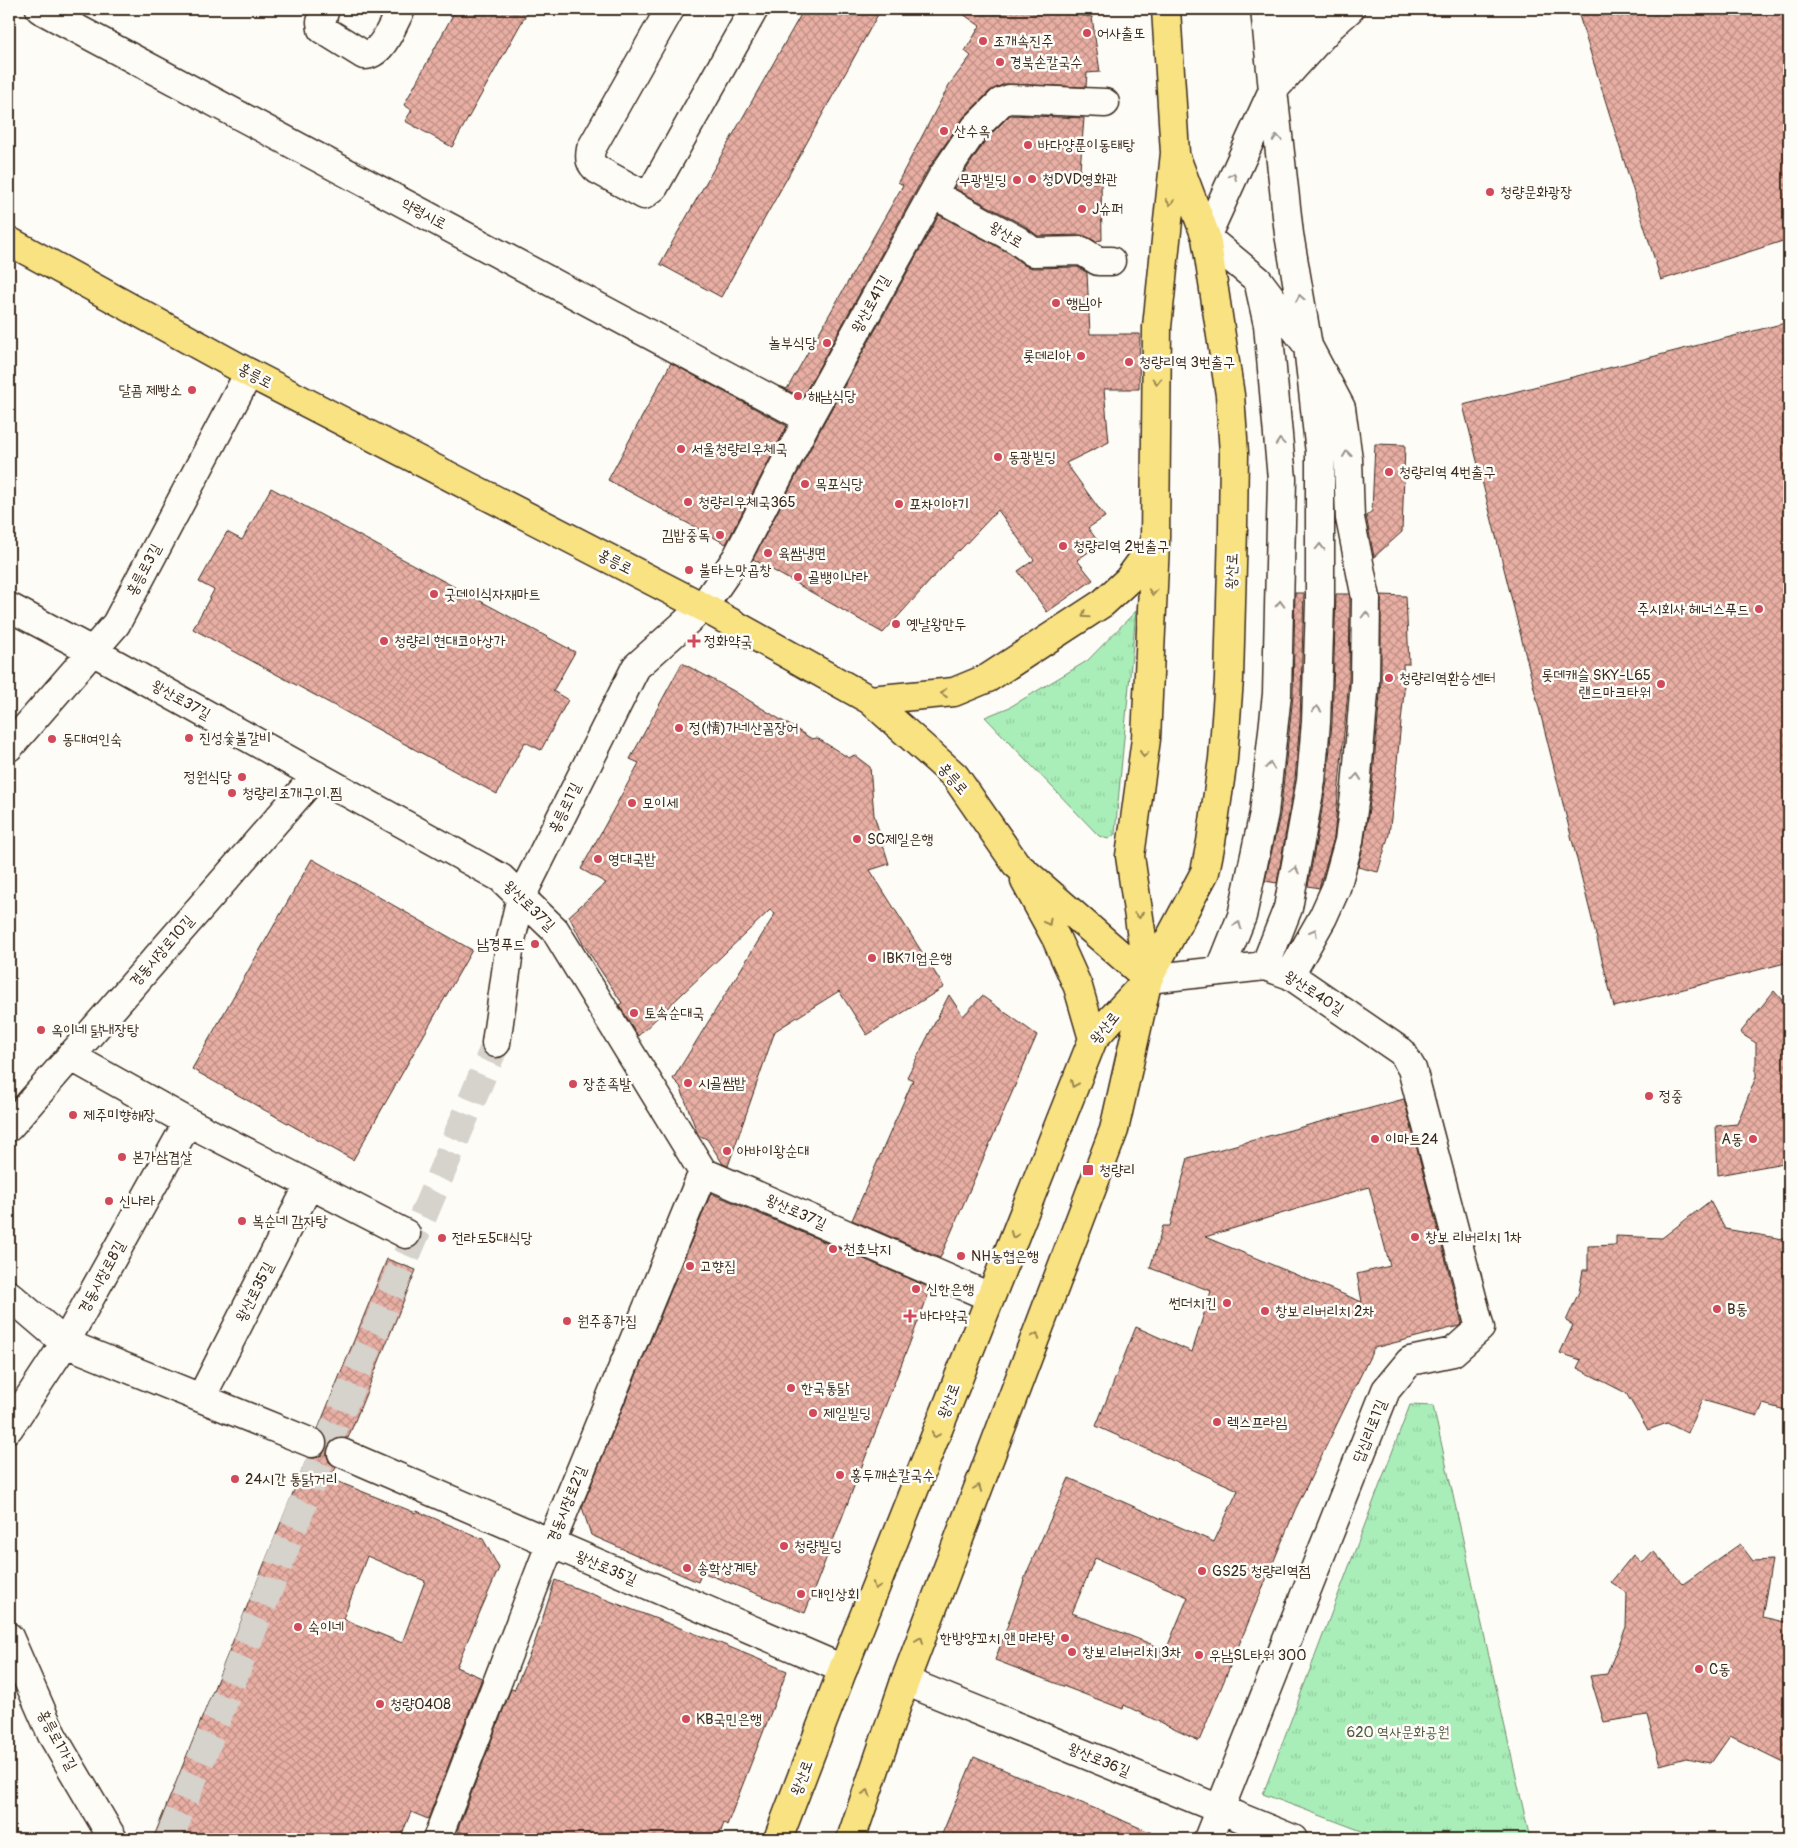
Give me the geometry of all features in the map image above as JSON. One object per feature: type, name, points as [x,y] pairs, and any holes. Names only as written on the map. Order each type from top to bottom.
[{"type":"main road","name":"왕산로","points":[[851,1839],[905,1681],[1114,1130],[1148,979],[1130,856],[1146,739],[1155,543],[1157,327],[1175,154],[1166,9]]},
{"type":"main road","name":"왕산로","points":[[778,1839],[1093,1039],[1148,979],[1205,872],[1218,802],[1229,688],[1234,452],[1230,395],[1206,236],[1175,154]]},
{"type":"main road","name":"홍릉로","points":[[9,240],[249,373],[703,607],[870,700],[955,776],[1016,864],[1148,979]]},
{"type":"main road","points":[[870,700],[954,692],[988,678],[1103,603],[1128,580],[1155,543]]},
{"type":"main road","points":[[1016,864],[1056,938],[1078,987],[1093,1039]]},
{"type":"street","name":"약령시로","points":[[40,9],[808,419]]},
{"type":"street","points":[[325,9],[321,22],[322,29],[364,55],[370,55],[379,48],[401,9]]},
{"type":"street","points":[[670,9],[591,149],[589,158],[592,165],[598,170],[644,195],[654,187],[754,9]]},
{"type":"street","points":[[1264,9],[1289,234],[1308,346],[1320,453],[1320,568],[1316,722],[1309,798],[1288,908],[1265,966]]},
{"type":"street","points":[[1273,90],[1292,9]]},
{"type":"street","points":[[1290,975],[1330,902],[1349,842],[1356,787],[1365,681],[1366,598],[1350,518],[1348,459],[1342,408],[1308,346],[1258,280],[1206,236],[1273,90],[1313,9]]},
{"type":"street","points":[[1273,90],[1331,26],[1350,9]]},
{"type":"street","name":"왕산로41길","points":[[703,607],[737,557],[808,419],[933,194],[975,128],[1001,102],[1009,99],[1105,103]]},
{"type":"street","name":"왕산로","points":[[933,194],[1017,240],[1033,252],[1082,251],[1098,261],[1111,261]]},
{"type":"street","points":[[1220,971],[1242,916],[1264,813],[1277,694],[1282,479],[1268,325],[1258,280]]},
{"type":"street","name":"홍릉로3길","points":[[9,747],[94,652],[116,624],[249,373]]},
{"type":"street","name":"왕산로37길","points":[[9,607],[94,652],[502,878],[555,930],[703,1172],[990,1297]]},
{"type":"street","name":"홍릉로1길","points":[[496,1043],[510,944],[521,897],[636,666],[703,607]]},
{"type":"street","name":"경동시장로10길","points":[[9,1127],[316,775]]},
{"type":"street","name":"왕산로40길","points":[[1148,979],[1265,966],[1290,975],[1402,1052],[1408,1059]]},
{"type":"street","points":[[70,1056],[188,1122],[406,1234]]},
{"type":"street","name":"답십리로1길","points":[[1208,1839],[1386,1390],[1410,1361],[1453,1352],[1480,1328],[1408,1059]]},
{"type":"street","name":"경동시장로8길","points":[[9,1428],[65,1343],[188,1122]]},
{"type":"street","name":"경동시장로2길","points":[[437,1839],[550,1545],[703,1172]]},
{"type":"street","name":"왕산로35길","points":[[201,1398],[308,1185]]},
{"type":"street","points":[[9,1295],[65,1343],[312,1443]]},
{"type":"street","name":"왕산로35길","points":[[342,1453],[550,1545],[843,1670]]},
{"type":"street","name":"홍릉로1가길","points":[[9,1637],[52,1735],[113,1839]]},
{"type":"street","name":"왕산로36길","points":[[905,1681],[1293,1839]]},
{"type":"green space","points":[[1136,611],[1115,834],[1108,839],[1099,836],[985,717],[1010,707],[1087,661]]},
{"type":"green space","name":"620 역사문화공원","points":[[1410,1405],[1433,1406],[1530,1839],[1383,1839],[1263,1794]]},
{"type":"building","points":[[456,9],[529,9],[452,147],[405,121],[412,110],[404,105]]},
{"type":"building","points":[[804,9],[881,9],[721,297],[660,264]]},
{"type":"building","points":[[956,9],[1065,9],[1065,13],[1092,17],[1100,72],[1087,73],[1086,87],[1004,84],[990,91],[964,117],[928,169],[802,398],[779,386],[787,389],[903,185],[898,182],[949,85],[971,56],[965,51],[980,26]]},
{"type":"building","points":[[1577,9],[1789,9],[1789,239],[1661,280]]},
{"type":"building","name":"무광빌딩","points":[[1010,115],[1084,118],[1079,183],[1101,182],[1102,240],[1095,241],[1082,235],[1038,236],[1025,226],[954,188],[987,138]]},
{"type":"building","points":[[939,215],[1009,253],[1024,265],[1033,268],[1078,267],[1087,273],[1090,334],[1140,334],[1139,389],[1104,389],[1109,442],[1066,463],[1105,517],[1088,528],[1100,544],[1077,560],[1093,580],[1047,612],[1018,571],[1034,560],[998,510],[958,550],[883,633],[753,559],[822,426]]},
{"type":"building","name":"롯데캐슬 SKY-L65 랜드마크타워","points":[[1789,322],[1789,962],[1614,1007],[1463,405]]},
{"type":"building","points":[[671,363],[787,426],[726,544],[608,480]]},
{"type":"building","points":[[1375,444],[1405,445],[1402,532],[1374,557],[1366,516],[1372,511]]},
{"type":"building","points":[[271,488],[575,652],[553,691],[568,700],[541,750],[525,742],[497,794],[193,629],[214,590],[199,582],[227,532],[242,540]]},
{"type":"building","points":[[1295,593],[1304,593],[1300,721],[1295,779],[1277,883],[1265,881],[1280,815],[1293,696]]},
{"type":"building","points":[[1336,594],[1349,594],[1350,599],[1349,680],[1334,838],[1319,888],[1308,886],[1327,782],[1332,723]]},
{"type":"building","points":[[1381,595],[1406,596],[1409,664],[1403,664],[1404,692],[1393,802],[1389,834],[1378,872],[1358,867],[1364,843],[1372,788],[1381,682]]},
{"type":"building","points":[[682,663],[732,690],[812,739],[817,738],[849,758],[854,755],[870,767],[874,815],[889,864],[870,870],[944,987],[867,1035],[839,991],[775,1031],[728,1166],[723,1164],[707,1139],[698,1135],[680,1086],[673,1079],[775,914],[770,910],[638,1036],[619,1005],[622,1003],[582,942],[569,916],[606,883],[581,869],[639,763],[630,759]]},
{"type":"building","points":[[312,859],[472,950],[353,1160],[192,1069]]},
{"type":"building","points":[[1774,991],[1789,1008],[1789,1162],[1718,1175],[1716,1126],[1737,1124],[1756,1077],[1756,1043],[1740,1033]]},
{"type":"building","points":[[949,995],[963,1016],[982,996],[1037,1035],[940,1258],[852,1220],[913,1080],[907,1077]]},
{"type":"building","points":[[1404,1099],[1462,1323],[1459,1326],[1374,1348],[1295,1510],[1199,1741],[1124,1705],[1123,1709],[995,1660],[1027,1572],[1069,1478],[1214,1542],[1238,1490],[1096,1426],[1136,1327],[1192,1352],[1211,1291],[1150,1268],[1163,1226],[1170,1226],[1188,1158]],"holes":[[[1369,1187],[1390,1266],[1357,1274],[1362,1302],[1205,1237]],[[1095,1558],[1188,1597],[1166,1650],[1072,1613]]]},
{"type":"building","points":[[711,1193],[931,1288],[805,1613],[702,1572],[698,1582],[591,1535],[582,1507]]},
{"type":"building","name":"B동","points":[[1710,1201],[1725,1229],[1789,1240],[1789,1411],[1763,1404],[1758,1416],[1702,1400],[1687,1433],[1667,1423],[1648,1430],[1626,1393],[1577,1368],[1581,1360],[1560,1353],[1573,1325],[1566,1321],[1579,1292],[1583,1270],[1588,1270],[1588,1246],[1616,1245],[1616,1236],[1662,1238]]},
{"type":"building","points":[[387,1259],[416,1270],[348,1438],[333,1440],[328,1447],[327,1455],[329,1462],[336,1467],[331,1479],[416,1513],[417,1511],[483,1539],[499,1568],[456,1667],[482,1678],[428,1819],[411,1812],[400,1839],[153,1839],[307,1458],[315,1458],[322,1455],[326,1449],[327,1440],[324,1433],[318,1429]],"holes":[[[367,1556],[425,1581],[402,1643],[343,1619]]]},
{"type":"building","name":"C동","points":[[1740,1544],[1753,1561],[1772,1560],[1762,1617],[1789,1623],[1789,1765],[1730,1736],[1711,1763],[1686,1758],[1660,1765],[1647,1715],[1604,1722],[1590,1676],[1607,1674],[1626,1627],[1627,1593],[1611,1582],[1633,1555],[1642,1563],[1653,1551],[1683,1584]]},
{"type":"building","points":[[555,1580],[787,1671],[727,1825],[724,1823],[718,1839],[478,1839],[457,1831],[511,1689],[514,1690],[535,1642]]},
{"type":"building","points":[[974,1757],[1166,1839],[940,1839]]},
{"type":"tunnel","points":[[169,1839],[325,1449],[496,1043]]},
{"type":"place","name":"어사출또","points":[[1087,33]]},
{"type":"place","name":"조개속진주","points":[[983,41]]},
{"type":"place","name":"경북손칼국수","points":[[1000,62]]},
{"type":"place","name":"산수옥","points":[[944,131]]},
{"type":"place","name":"바다양푼이동태탕","points":[[1028,145]]},
{"type":"place","name":"청DVD영화관","points":[[1032,179]]},
{"type":"place","name":"무광빌딩","points":[[1017,180]]},
{"type":"place","name":"청량문화광장","points":[[1490,192]]},
{"type":"place","name":"J슈퍼","points":[[1082,209]]},
{"type":"place","name":"행님아","points":[[1056,303]]},
{"type":"place","name":"놀부식당","points":[[827,343]]},
{"type":"place","name":"롯데리아","points":[[1081,356]]},
{"type":"place","name":"청량리역 3번출구","points":[[1129,362]]},
{"type":"place","name":"달콤 제빵소","points":[[192,390]]},
{"type":"place","name":"해남식당","points":[[798,396]]},
{"type":"place","name":"서울청량리우체국","points":[[681,449]]},
{"type":"place","name":"동광빌딩","points":[[998,457]]},
{"type":"place","name":"청량리역 4번출구","points":[[1389,472]]},
{"type":"place","name":"목포식당","points":[[805,484]]},
{"type":"place","name":"청량리우체국365","points":[[688,502]]},
{"type":"place","name":"포차이야기","points":[[899,504]]},
{"type":"place","name":"김밥중독","points":[[720,535]]},
{"type":"place","name":"청량리역 2번출구","points":[[1063,546]]},
{"type":"place","name":"육쌈냉면","points":[[768,553]]},
{"type":"place","name":"불타는맛곱창","points":[[689,570]]},
{"type":"place","name":"골뱅이나라","points":[[798,577]]},
{"type":"place","name":"굿데이식자재마트","points":[[434,594]]},
{"type":"place","name":"주시회사 헤너스푸드","points":[[1759,609]]},
{"type":"place","name":"옛날왕만두","points":[[896,624]]},
{"type":"place","name":"청량리 현대코아상가","points":[[384,641]]},
{"type":"place","name":"정화약국","points":[[694,641]]},
{"type":"place","name":"청량리역환승센터","points":[[1389,678]]},
{"type":"place","name":"롯데캐슬 SKY-L65 랜드마크타워","points":[[1661,684]]},
{"type":"place","name":"정(情)가네산꼼장어","points":[[679,728]]},
{"type":"place","name":"진성숯불갈비","points":[[189,738]]},
{"type":"place","name":"동대여인숙","points":[[52,739]]},
{"type":"place","name":"정원식당","points":[[242,777]]},
{"type":"place","name":"청량리조개구이.찜","points":[[232,793]]},
{"type":"place","name":"모이세","points":[[632,803]]},
{"type":"place","name":"SC제일은행","points":[[857,839]]},
{"type":"place","name":"영대국밥","points":[[598,859]]},
{"type":"place","name":"남경푸드","points":[[535,944]]},
{"type":"place","name":"IBK기업은행","points":[[872,958]]},
{"type":"place","name":"토속순대국","points":[[634,1013]]},
{"type":"place","name":"옥이네 닭내장탕","points":[[41,1030]]},
{"type":"place","name":"시골쌈밥","points":[[688,1083]]},
{"type":"place","name":"장춘족발","points":[[573,1084]]},
{"type":"place","name":"정중","points":[[1649,1096]]},
{"type":"place","name":"제주미향해장","points":[[73,1115]]},
{"type":"place","name":"이마트24","points":[[1375,1139]]},
{"type":"place","name":"A동","points":[[1753,1139]]},
{"type":"place","name":"아바이왕순대","points":[[727,1151]]},
{"type":"place","name":"본가삼겹살","points":[[122,1157]]},
{"type":"place","name":"청량리","points":[[1088,1170]]},
{"type":"place","name":"신나라","points":[[109,1201]]},
{"type":"place","name":"복순네 감자탕","points":[[242,1221]]},
{"type":"place","name":"창보 리버리치 1차","points":[[1415,1237]]},
{"type":"place","name":"전라도5대식당","points":[[442,1238]]},
{"type":"place","name":"천호낙지","points":[[833,1249]]},
{"type":"place","name":"NH농협은행","points":[[961,1256]]},
{"type":"place","name":"고향집","points":[[690,1266]]},
{"type":"place","name":"신한은행","points":[[916,1289]]},
{"type":"place","name":"썬더치킨","points":[[1227,1303]]},
{"type":"place","name":"B동","points":[[1717,1309]]},
{"type":"place","name":"창보 리버리치 2차","points":[[1265,1311]]},
{"type":"place","name":"바다약국","points":[[910,1316]]},
{"type":"place","name":"원주종가집","points":[[567,1321]]},
{"type":"place","name":"한국통닭","points":[[791,1388]]},
{"type":"place","name":"제일빌딩","points":[[813,1413]]},
{"type":"place","name":"렉스프라임","points":[[1217,1422]]},
{"type":"place","name":"홍두깨손칼국수","points":[[840,1475]]},
{"type":"place","name":"24시간 통닭거리","points":[[235,1479]]},
{"type":"place","name":"청량빌딩","points":[[784,1546]]},
{"type":"place","name":"송학상계탕","points":[[687,1568]]},
{"type":"place","name":"GS25 청량리역점","points":[[1202,1571]]},
{"type":"place","name":"대인상회","points":[[801,1594]]},
{"type":"place","name":"숙이네","points":[[298,1627]]},
{"type":"place","name":"한방양꼬치 앤 마라탕","points":[[1065,1638]]},
{"type":"place","name":"창보 리버리치 3차","points":[[1072,1652]]},
{"type":"place","name":"우남SL타워 300","points":[[1199,1655]]},
{"type":"place","name":"C동","points":[[1699,1669]]},
{"type":"place","name":"청량0408","points":[[380,1704]]},
{"type":"place","name":"KB국민은행","points":[[686,1719]]}]
